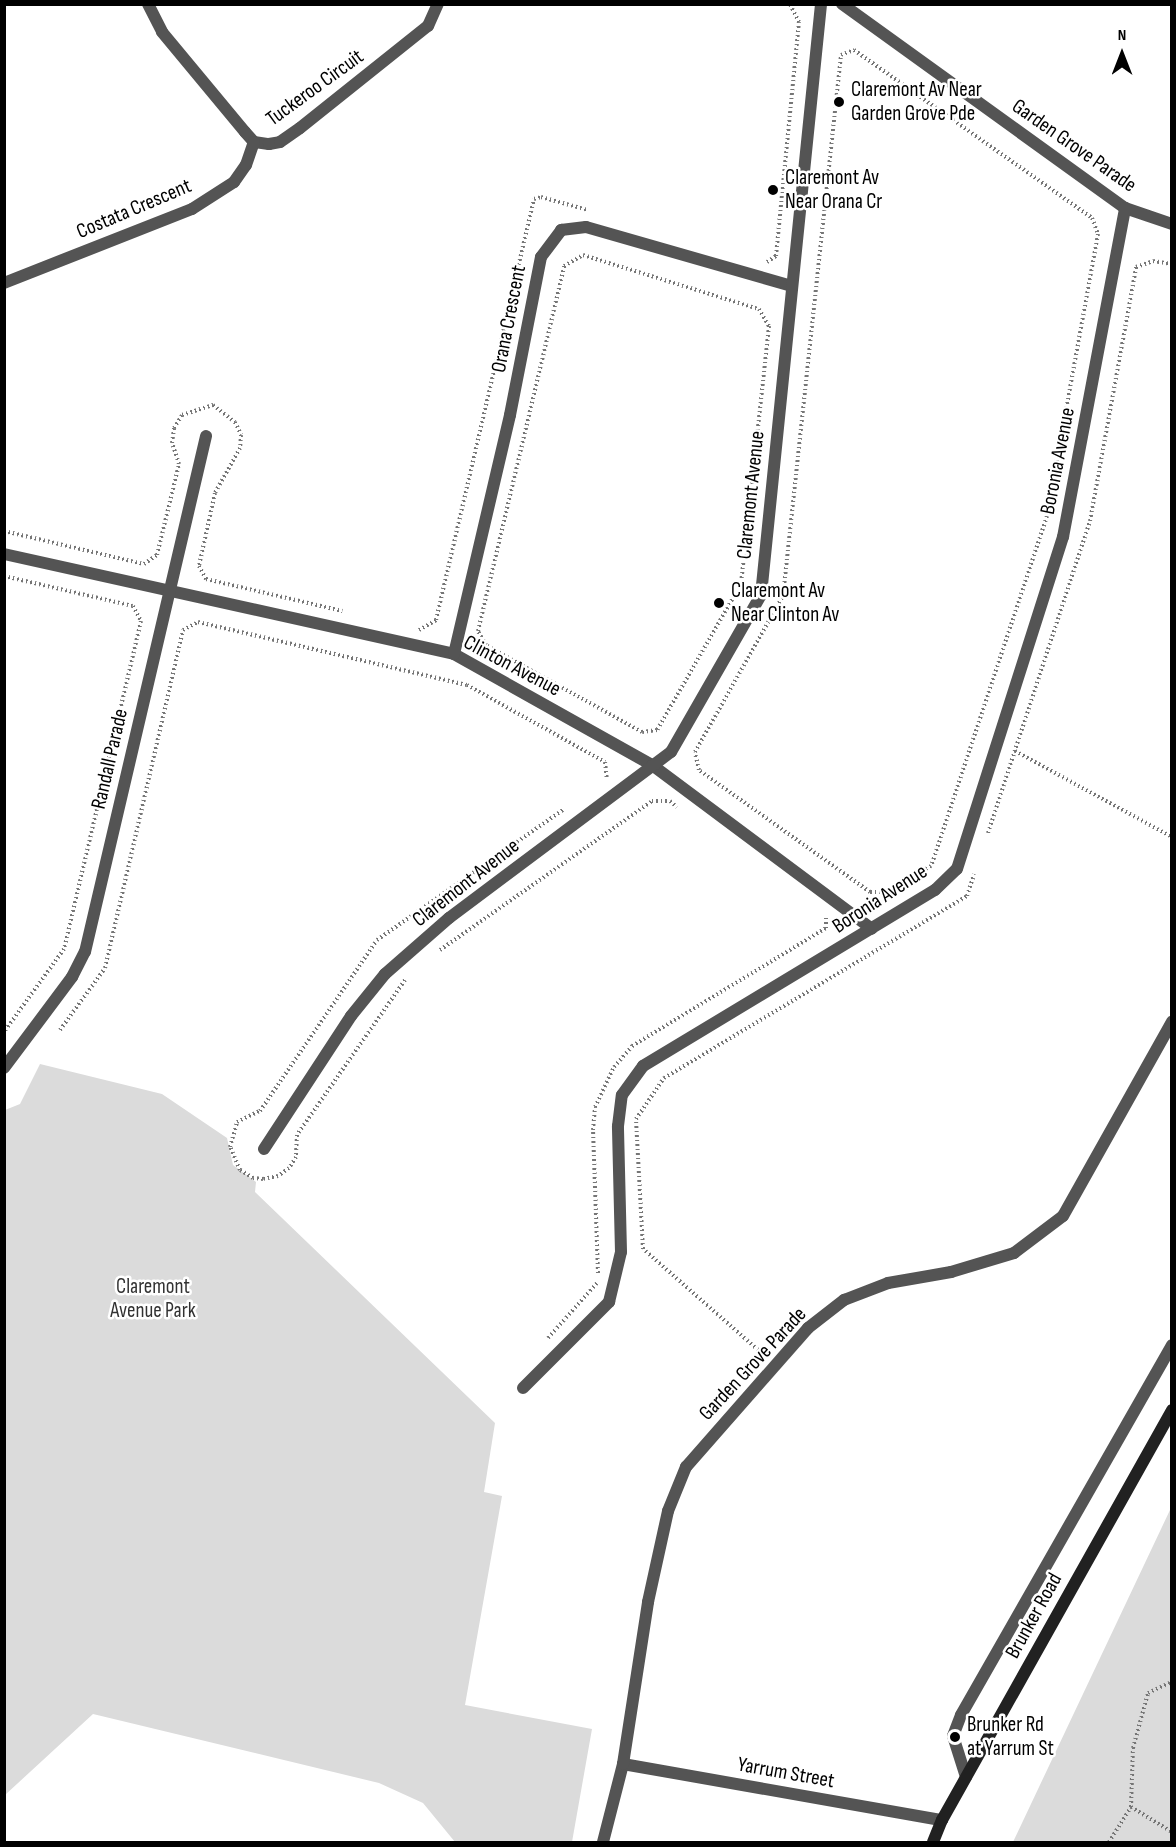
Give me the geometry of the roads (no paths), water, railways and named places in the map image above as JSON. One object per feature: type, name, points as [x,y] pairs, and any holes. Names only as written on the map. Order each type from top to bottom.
[{"type":"main road","name":"Brunker Road","points":[[933,1842],[942,1820],[1172,1410]]},
{"type":"street","name":"Tuckeroo Circuit","points":[[148,4],[162,32],[254,142],[280,142],[300,128],[428,26],[438,4]]},
{"type":"street","name":"Claremont Avenue","points":[[264,1149],[351,1016],[385,974],[449,918],[671,752],[761,595],[821,4]]},
{"type":"street","name":"Garden Grove Parade","points":[[842,4],[1125,208],[1172,224]]},
{"type":"street","name":"Costata Crescent","points":[[4,283],[192,209],[234,182],[246,165],[254,142]]},
{"type":"street","name":"Boronia Avenue","points":[[523,1388],[609,1302],[621,1252],[618,1126],[622,1095],[643,1066],[935,890],[957,869],[1063,537],[1125,208]]},
{"type":"street","name":"Orana Crescent","points":[[454,654],[510,416],[541,257],[561,230],[586,227],[792,286]]},
{"type":"street","name":"Randall Parade","points":[[4,1068],[72,977],[85,952],[206,436]]},
{"type":"street","name":"Clinton Avenue","points":[[4,554],[454,654],[652,765],[872,929]]},
{"type":"street","name":"Garden Grove Parade","points":[[603,1842],[623,1764],[648,1602],[668,1511],[686,1467],[808,1328],[844,1300],[888,1282],[951,1272],[1014,1254],[1063,1216],[1168,1037],[1172,1022]]},
{"type":"street","points":[[966,1777],[953,1736],[961,1715],[1172,1345]]},
{"type":"street","name":"Yarrum Street","points":[[623,1764],[942,1820]]},
{"type":"place","name":"Claremont Av Near Garden Grove Pde","points":[[839,102]]},
{"type":"place","name":"Claremont Av Near Orana Cr","points":[[773,190]]},
{"type":"place","name":"Claremont Av Near Clinton Av","points":[[719,603]]},
{"type":"place","name":"Brunker Rd at Yarrum St","points":[[955,1737]]},
{"type":"park label","name":"Claremont Avenue Park","points":[[153,1299]]}]
